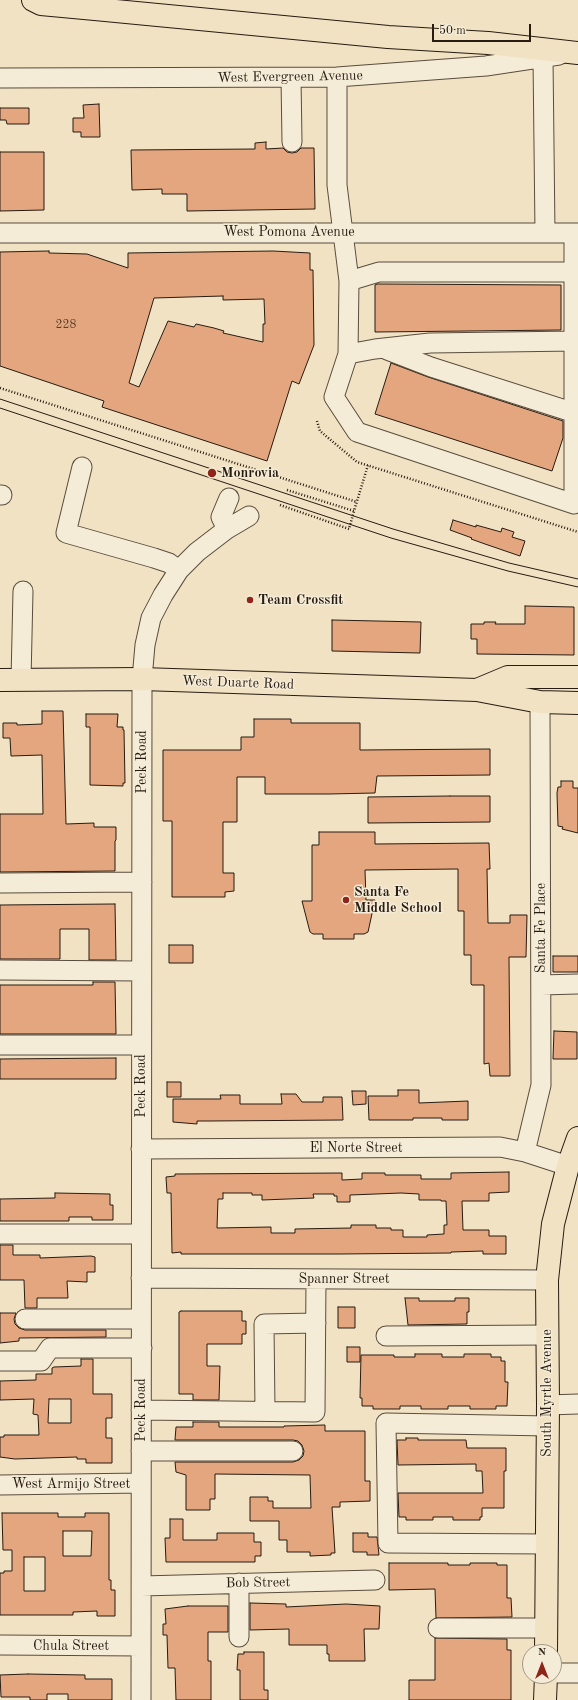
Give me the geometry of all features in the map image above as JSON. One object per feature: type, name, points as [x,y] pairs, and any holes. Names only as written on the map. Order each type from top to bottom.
[{"type":"main road","points":[[33,0],[41,4],[388,37],[488,43],[578,53]]},
{"type":"main road","name":"West Duarte Road","points":[[477,690],[508,677],[578,677]]},
{"type":"main road","name":"West Duarte Road","points":[[10,680],[142,679],[477,690],[540,702],[578,703]]},
{"type":"main road","name":"South Myrtle Avenue","points":[[546,1644],[548,1415],[547,1280],[553,1224],[568,1166],[578,1138]]},
{"type":"main road","points":[[545,1700],[546,1684]]},
{"type":"street","name":"West Evergreen Avenue","points":[[0,78],[337,77],[486,66],[578,53]]},
{"type":"street","points":[[542,58],[544,233]]},
{"type":"street","points":[[337,77],[337,185],[349,281],[348,354],[334,397],[357,432],[574,504],[574,272],[576,233]]},
{"type":"street","points":[[291,78],[292,142]]},
{"type":"street","name":"West Pomona Avenue","points":[[0,233],[576,233]]},
{"type":"street","points":[[349,281],[379,272],[574,272]]},
{"type":"street","points":[[348,354],[382,348],[430,343],[575,341]]},
{"type":"street","points":[[382,348],[430,367],[575,413]]},
{"type":"street","points":[[82,467],[66,533],[154,558],[169,563],[179,570]]},
{"type":"street","points":[[227,530],[221,517],[228,498]]},
{"type":"street","name":"Peck Road","points":[[141,1700],[142,679],[145,645],[151,618],[163,595],[179,570],[197,552],[249,516]]},
{"type":"street","points":[[10,680],[22,591]]},
{"type":"street","name":"Santa Fe Place","points":[[525,1152],[541,1085],[540,702]]},
{"type":"street","points":[[0,883],[142,882]]},
{"type":"street","points":[[0,970],[142,971]]},
{"type":"street","points":[[541,985],[578,984]]},
{"type":"street","points":[[0,1045],[142,1046]]},
{"type":"street","name":"El Norte Street","points":[[142,1149],[500,1147],[525,1152],[568,1166]]},
{"type":"street","points":[[0,1234],[141,1234]]},
{"type":"street","name":"Spanner Street","points":[[141,1278],[547,1280]]},
{"type":"street","points":[[141,1410],[315,1412],[316,1279]]},
{"type":"street","points":[[25,1319],[141,1320]]},
{"type":"street","points":[[265,1411],[264,1324],[316,1323]]},
{"type":"street","points":[[386,1336],[547,1335]]},
{"type":"street","points":[[0,1361],[41,1361],[50,1348],[142,1348]]},
{"type":"street","points":[[547,1544],[388,1543],[386,1423],[548,1415],[578,1404]]},
{"type":"street","points":[[141,1451],[292,1451]]},
{"type":"street","name":"West Armijo Street","points":[[0,1485],[141,1484]]},
{"type":"street","name":"Bob Street","points":[[141,1586],[375,1580]]},
{"type":"street","points":[[239,1583],[239,1637]]},
{"type":"street","points":[[438,1628],[546,1628]]},
{"type":"street","name":"Chula Street","points":[[0,1645],[141,1646]]},
{"type":"street","points":[[562,1673],[578,1673]]},
{"type":"path","points":[[0,388],[357,502]]},
{"type":"path","points":[[317,421],[320,431],[357,462],[578,532]]},
{"type":"path","points":[[280,506],[349,529],[368,465]]},
{"type":"path","points":[[287,490],[354,511]]},
{"type":"building","points":[[99,104],[100,137],[81,137],[81,132],[73,132],[73,118],[84,118],[83,105]]},
{"type":"building","points":[[0,108],[29,108],[29,124],[7,124],[6,120],[0,120]]},
{"type":"building","points":[[266,142],[266,149],[283,148],[287,152],[292,153],[297,152],[301,148],[314,148],[315,209],[187,211],[187,194],[162,194],[162,189],[132,190],[131,150],[255,149],[255,143]]},
{"type":"building","points":[[0,152],[44,152],[44,210],[0,211]]},
{"type":"building","points":[[49,251],[49,253],[87,254],[128,268],[128,253],[273,251],[310,253],[310,270],[313,270],[314,345],[299,384],[292,381],[267,461],[102,407],[104,401],[0,366],[0,252]],"holes":[[[223,296],[223,300],[264,299],[265,324],[263,324],[263,342],[223,333],[224,331],[196,324],[194,327],[168,321],[139,387],[129,383],[154,298]]]},
{"type":"building","points":[[375,285],[561,285],[561,330],[375,332]]},
{"type":"building","points":[[391,363],[428,377],[563,421],[563,438],[552,471],[375,414]]},
{"type":"building","points":[[453,520],[476,527],[476,525],[501,532],[502,528],[514,532],[512,537],[525,541],[520,556],[450,530]]},
{"type":"building","points":[[525,606],[574,607],[574,655],[477,654],[477,639],[471,639],[471,624],[496,622],[495,624],[525,624]]},
{"type":"building","points":[[332,620],[421,622],[420,653],[332,651]]},
{"type":"building","points":[[42,711],[63,711],[66,824],[94,823],[94,827],[116,827],[115,871],[0,872],[0,814],[43,814],[42,755],[11,756],[10,738],[3,738],[3,723],[17,723],[17,725],[42,724]]},
{"type":"building","points":[[86,714],[118,714],[117,727],[123,727],[124,730],[125,783],[123,783],[123,786],[90,785],[90,727],[86,727]]},
{"type":"building","points":[[254,719],[291,719],[291,723],[360,723],[360,750],[490,749],[490,775],[377,776],[375,793],[329,794],[265,794],[265,777],[237,777],[237,822],[223,822],[223,873],[234,873],[234,891],[225,892],[225,897],[172,897],[172,821],[163,821],[163,750],[241,750],[241,737],[254,737]]},
{"type":"building","points":[[561,781],[573,781],[573,788],[578,788],[578,833],[562,829],[563,827],[558,826],[557,793],[558,787],[561,787]]},
{"type":"building","points":[[490,796],[490,822],[368,823],[368,797]]},
{"type":"building","points":[[319,832],[375,832],[375,844],[489,843],[490,869],[487,869],[488,923],[510,923],[510,915],[527,915],[526,957],[509,957],[510,1076],[490,1076],[489,1063],[484,1064],[484,985],[471,984],[471,955],[464,955],[464,911],[458,911],[458,869],[365,870],[366,900],[375,900],[368,932],[364,934],[354,934],[354,939],[323,939],[323,934],[313,934],[310,932],[302,901],[312,901],[312,845],[319,845]]},
{"type":"building","points":[[115,904],[116,960],[89,960],[89,929],[60,929],[60,959],[0,959],[0,905]]},
{"type":"building","points":[[169,945],[193,945],[193,963],[169,963]]},
{"type":"building","points":[[553,956],[578,956],[578,972],[553,972]]},
{"type":"building","points":[[93,982],[115,982],[116,1034],[0,1034],[0,985],[93,985]]},
{"type":"building","points":[[554,1031],[577,1032],[577,1059],[553,1059]]},
{"type":"building","points":[[116,1058],[116,1079],[0,1079],[0,1059]]},
{"type":"building","points":[[167,1082],[181,1082],[181,1097],[167,1097]]},
{"type":"building","points":[[398,1090],[419,1090],[419,1103],[468,1101],[468,1120],[413,1118],[413,1120],[369,1120],[368,1096],[398,1096]]},
{"type":"building","points":[[352,1091],[366,1091],[366,1104],[353,1105]]},
{"type":"building","points":[[281,1094],[296,1094],[302,1102],[323,1102],[323,1097],[342,1097],[343,1120],[197,1121],[197,1124],[173,1122],[173,1099],[221,1099],[220,1095],[240,1095],[240,1104],[282,1104]]},
{"type":"building","points":[[509,1172],[509,1192],[489,1193],[489,1201],[462,1201],[463,1230],[489,1230],[489,1236],[506,1236],[506,1254],[483,1254],[483,1251],[451,1253],[339,1254],[172,1253],[171,1193],[167,1193],[166,1177],[175,1176],[175,1174],[342,1173],[342,1180],[362,1179],[362,1173],[385,1173],[385,1175],[421,1175],[421,1179],[451,1179],[451,1173]],"holes":[[[223,1193],[252,1193],[252,1195],[262,1195],[262,1200],[314,1198],[313,1194],[334,1194],[334,1196],[337,1196],[337,1202],[350,1202],[350,1195],[401,1193],[419,1194],[419,1200],[446,1201],[447,1225],[444,1225],[444,1234],[427,1235],[427,1237],[403,1237],[403,1230],[376,1228],[376,1225],[351,1225],[351,1228],[295,1229],[295,1233],[271,1233],[271,1227],[217,1228],[218,1199],[223,1199]]]},
{"type":"building","points":[[55,1193],[110,1194],[110,1205],[113,1205],[113,1220],[92,1220],[92,1217],[69,1217],[69,1221],[0,1221],[0,1199],[55,1198]]},
{"type":"building","points":[[0,1245],[13,1245],[13,1255],[40,1255],[40,1258],[95,1257],[95,1272],[87,1272],[87,1282],[67,1281],[68,1298],[37,1298],[37,1308],[25,1308],[24,1280],[0,1280]]},
{"type":"building","points":[[405,1298],[419,1298],[419,1301],[455,1301],[455,1298],[469,1298],[467,1324],[408,1325]]},
{"type":"building","points":[[338,1307],[355,1307],[355,1328],[338,1328]]},
{"type":"building","points":[[242,1311],[242,1321],[246,1321],[246,1334],[242,1334],[242,1344],[207,1344],[207,1366],[220,1366],[219,1400],[193,1400],[193,1394],[179,1394],[179,1312]]},
{"type":"building","points":[[0,1313],[16,1313],[14,1319],[15,1324],[19,1328],[25,1330],[106,1330],[106,1337],[19,1338],[19,1341],[0,1343]]},
{"type":"building","points":[[347,1347],[360,1347],[360,1362],[347,1362]]},
{"type":"building","points":[[415,1354],[442,1354],[442,1357],[464,1357],[464,1354],[491,1354],[491,1357],[501,1357],[501,1361],[505,1361],[505,1382],[508,1382],[507,1406],[496,1406],[496,1409],[470,1409],[470,1406],[448,1406],[448,1409],[421,1409],[421,1406],[400,1406],[400,1409],[373,1409],[373,1406],[362,1406],[362,1398],[360,1398],[361,1355],[394,1355],[394,1357],[415,1357]]},
{"type":"building","points":[[81,1359],[93,1359],[93,1394],[112,1394],[112,1418],[106,1418],[106,1438],[112,1438],[112,1463],[86,1463],[86,1459],[77,1459],[77,1457],[15,1459],[0,1457],[0,1437],[4,1437],[4,1435],[39,1435],[38,1415],[33,1414],[34,1399],[0,1400],[0,1381],[36,1380],[36,1374],[52,1374],[52,1368],[54,1367],[81,1366]],"holes":[[[49,1399],[71,1399],[71,1423],[48,1423]]]},
{"type":"building","points":[[193,1422],[219,1422],[219,1427],[284,1427],[325,1425],[325,1431],[365,1431],[365,1481],[370,1481],[370,1501],[340,1502],[340,1507],[332,1507],[335,1553],[331,1553],[331,1555],[310,1556],[310,1552],[287,1552],[287,1540],[279,1540],[279,1521],[250,1521],[250,1497],[268,1497],[268,1501],[273,1501],[273,1508],[311,1508],[310,1475],[215,1474],[215,1499],[210,1499],[210,1510],[186,1510],[186,1475],[176,1472],[175,1462],[293,1462],[299,1460],[303,1456],[304,1451],[302,1445],[298,1441],[293,1440],[175,1440],[176,1427],[193,1427]]},
{"type":"building","points":[[406,1438],[418,1438],[418,1440],[466,1440],[467,1448],[506,1448],[506,1471],[504,1471],[504,1508],[482,1508],[482,1517],[480,1517],[480,1520],[453,1520],[453,1517],[433,1517],[433,1520],[406,1520],[406,1517],[399,1517],[398,1493],[483,1493],[482,1471],[476,1471],[476,1464],[398,1465],[397,1440],[406,1440]]},
{"type":"building","points":[[2,1513],[58,1513],[58,1517],[85,1517],[85,1513],[109,1513],[109,1580],[111,1580],[111,1590],[115,1590],[115,1616],[97,1616],[97,1611],[73,1612],[73,1615],[0,1615],[0,1573],[4,1573],[4,1571],[12,1571],[12,1550],[3,1550]],"holes":[[[63,1531],[92,1531],[91,1556],[63,1556]],[[24,1557],[45,1557],[45,1591],[24,1591]]]},
{"type":"building","points":[[170,1519],[183,1519],[183,1540],[217,1540],[217,1533],[254,1533],[254,1542],[261,1542],[261,1556],[255,1556],[255,1562],[166,1562],[165,1538],[170,1538]]},
{"type":"building","points":[[353,1533],[368,1533],[368,1537],[377,1537],[379,1555],[367,1555],[367,1552],[353,1552]]},
{"type":"building","points":[[389,1563],[448,1563],[448,1565],[470,1565],[470,1563],[497,1563],[497,1565],[507,1565],[507,1598],[511,1598],[512,1617],[436,1618],[435,1589],[389,1590]]},
{"type":"building","points":[[250,1603],[286,1604],[286,1607],[346,1604],[380,1606],[379,1629],[364,1629],[365,1661],[329,1661],[327,1645],[289,1645],[289,1629],[250,1630]]},
{"type":"building","points":[[188,1606],[228,1606],[228,1632],[208,1632],[208,1661],[211,1661],[211,1700],[176,1700],[175,1668],[168,1668],[167,1635],[163,1635],[163,1624],[166,1624],[165,1609]]},
{"type":"building","points":[[435,1638],[507,1639],[507,1650],[511,1650],[511,1700],[409,1700],[409,1680],[435,1680]]},
{"type":"building","points":[[244,1652],[264,1652],[264,1690],[268,1690],[268,1700],[240,1700],[240,1670],[237,1670],[238,1654],[244,1654]]},
{"type":"building","points":[[0,1675],[85,1675],[85,1679],[112,1679],[112,1700],[68,1700],[68,1694],[47,1694],[47,1700],[30,1700],[30,1697],[1,1697]]},
{"type":"tram line","points":[[0,399],[393,529],[509,563],[578,579]]},
{"type":"tram line","points":[[0,408],[391,538],[508,571],[578,587]]},
{"type":"place","name":"Monrovia","points":[[212,473]]},
{"type":"place","name":"Team Crossfit","points":[[250,600]]},
{"type":"place","name":"Santa Fe Middle School","points":[[346,900]]}]
